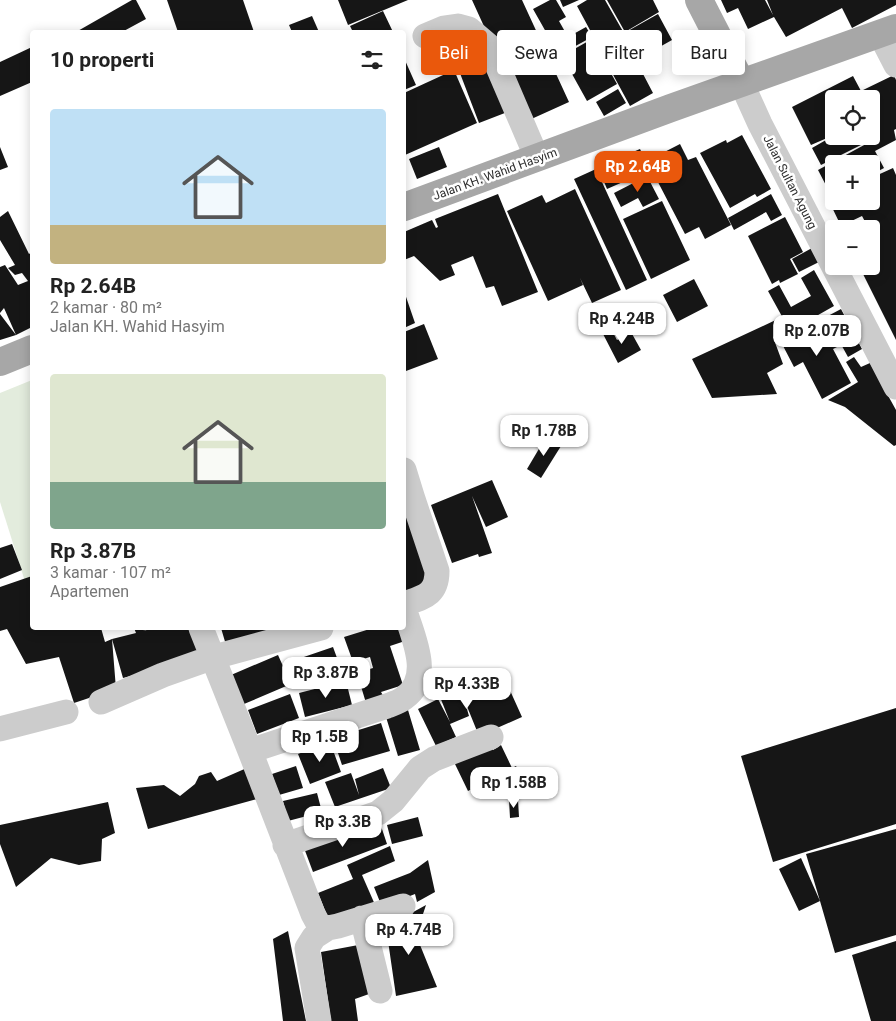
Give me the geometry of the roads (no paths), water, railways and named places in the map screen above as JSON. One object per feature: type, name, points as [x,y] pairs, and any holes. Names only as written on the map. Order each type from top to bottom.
[{"type":"main road","points":[[698,0],[741,82]]},
{"type":"main road","name":"Jalan KH. Wahid Hasyim","points":[[406,206],[741,82],[888,31]]},
{"type":"main road","points":[[0,362],[30,350]]},
{"type":"street","points":[[440,30],[458,26],[471,30]]},
{"type":"street","points":[[888,31],[896,65]]},
{"type":"street","points":[[487,44],[537,158]]},
{"type":"street","name":"Jalan Sultan Agung","points":[[741,82],[760,124],[888,354],[896,387]]},
{"type":"street","points":[[406,484],[408,498],[437,571],[437,581],[432,591],[406,605]]},
{"type":"street","points":[[250,750],[386,706],[403,699],[411,692],[420,672],[420,660],[406,613]]},
{"type":"street","points":[[202,630],[313,914],[319,925],[328,928]]},
{"type":"street","points":[[101,702],[163,675],[214,658],[314,630]]},
{"type":"street","points":[[0,729],[66,712]]},
{"type":"street","points":[[285,845],[378,813],[393,801],[420,768],[427,763],[491,736]]},
{"type":"street","points":[[319,1021],[307,948],[314,937],[328,928],[403,906]]},
{"type":"street","points":[[362,918],[380,991]]}]
